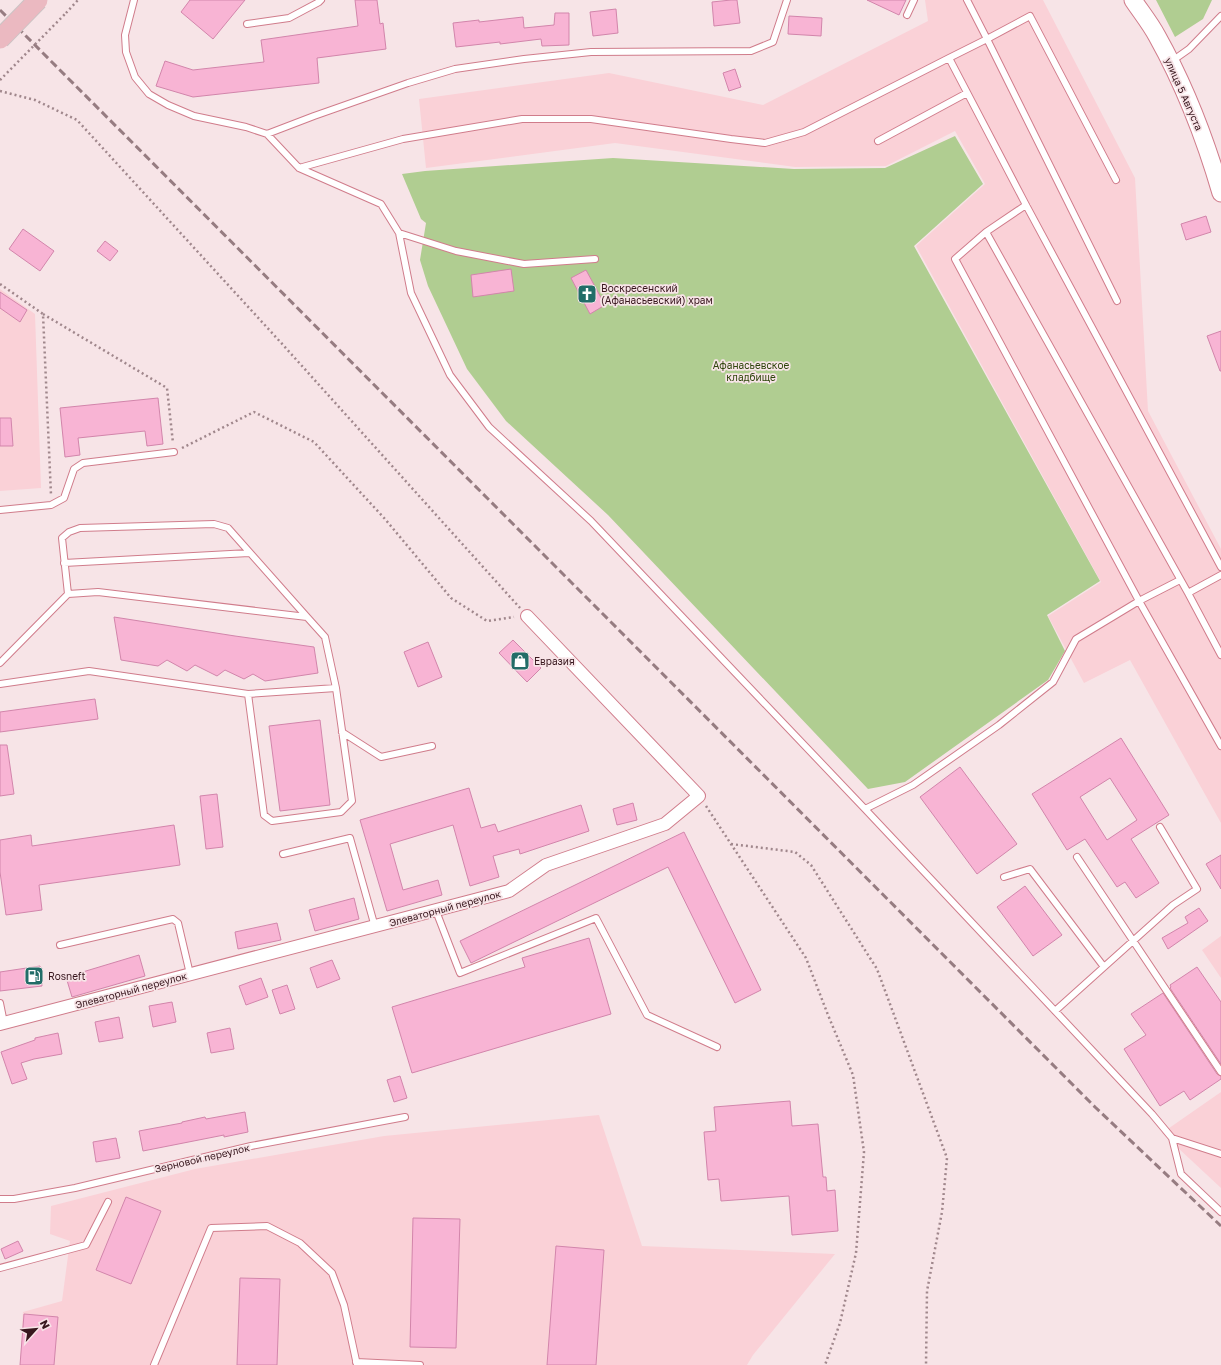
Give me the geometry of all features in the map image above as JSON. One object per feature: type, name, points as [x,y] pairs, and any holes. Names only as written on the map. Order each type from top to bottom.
[{"type":"main road","points":[[0,39],[38,0]]},
{"type":"main road","name":"улица 5 Августа","points":[[1133,0],[1156,34],[1189,100],[1206,144],[1221,194]]},
{"type":"street","points":[[527,616],[699,796]]},
{"type":"street","name":"Элеваторный переулок","points":[[2,1024],[509,891],[546,865],[665,824],[699,796]]},
{"type":"lane","points":[[134,0],[125,35],[126,52],[135,77],[149,94],[168,106],[194,116],[246,127],[268,134],[299,168],[381,204],[399,233],[411,293],[450,375],[489,427],[591,521],[866,809],[1152,1114],[1172,1138],[1181,1174],[1221,1212]]},
{"type":"lane","points":[[247,24],[288,18],[321,0]]},
{"type":"lane","points":[[268,134],[408,83],[455,69],[524,59],[591,52],[751,51],[773,42],[787,0]]},
{"type":"lane","points":[[907,15],[914,0]]},
{"type":"lane","points":[[967,0],[1117,301]]},
{"type":"lane","points":[[299,168],[403,139],[522,120],[591,119],[764,143],[804,132],[1030,16],[1116,180]]},
{"type":"lane","points":[[1171,62],[1189,49],[1221,16]]},
{"type":"lane","points":[[949,58],[1026,205],[1221,567]]},
{"type":"lane","points":[[878,142],[967,93]]},
{"type":"lane","points":[[1026,205],[986,232],[955,259],[1139,601],[1221,746]]},
{"type":"lane","points":[[986,232],[1188,593],[1221,655]]},
{"type":"lane","points":[[399,233],[456,251],[524,264],[595,259]]},
{"type":"lane","points":[[0,510],[51,505],[64,498],[74,469],[83,463],[174,452]]},
{"type":"lane","points":[[68,594],[62,538],[68,532],[80,528],[214,524],[228,528],[325,637],[336,688],[352,801],[341,812],[272,821],[264,814],[248,694]]},
{"type":"lane","points":[[64,563],[249,553]]},
{"type":"lane","points":[[1188,593],[1221,575]]},
{"type":"lane","points":[[866,809],[913,785],[999,725],[1053,682],[1076,639],[1139,601],[1180,580]]},
{"type":"lane","points":[[0,663],[68,594],[98,592],[307,617]]},
{"type":"lane","points":[[0,684],[88,671],[248,694],[336,688]]},
{"type":"lane","points":[[342,732],[382,757],[432,746]]},
{"type":"lane","points":[[1055,1011],[1173,905],[1197,889],[1160,827]]},
{"type":"lane","points":[[282,854],[350,838],[375,926]]},
{"type":"lane","points":[[1077,857],[1221,1072]]},
{"type":"lane","points":[[1004,877],[1030,870],[1104,967]]},
{"type":"lane","points":[[436,911],[460,973],[596,918],[647,1015],[717,1047]]},
{"type":"lane","points":[[60,945],[173,919],[178,923],[190,974]]},
{"type":"lane","points":[[0,1004],[2,1024]]},
{"type":"lane","name":"Зерновой переулок","points":[[0,1199],[14,1199],[74,1188],[251,1146],[405,1117]]},
{"type":"lane","points":[[1172,1138],[1221,1154]]},
{"type":"lane","points":[[0,1268],[86,1245],[108,1202]]},
{"type":"lane","points":[[154,1365],[211,1228],[268,1226],[300,1243],[332,1273],[344,1305],[356,1363],[420,1365]]},
{"type":"path","points":[[0,80],[78,0]]},
{"type":"path","points":[[0,91],[35,100],[77,120],[290,352],[527,616]]},
{"type":"path","points":[[0,284],[43,314],[167,388],[174,452],[254,412],[314,442],[385,519],[451,598],[487,621],[527,616]]},
{"type":"path","points":[[43,314],[51,505]]},
{"type":"path","points":[[699,796],[806,958],[853,1075],[864,1152],[856,1253],[840,1323],[825,1365]]},
{"type":"path","points":[[731,844],[795,852],[811,865],[877,969],[947,1158],[942,1212],[927,1291],[926,1365]]},
{"type":"shaded area","points":[[925,0],[1043,0],[1135,178],[1148,411],[1221,549],[1221,823],[1130,660],[1084,683],[1048,616],[1101,582],[916,246],[985,184],[955,131],[886,166],[795,167],[615,143],[426,168],[419,99],[609,73],[763,105],[928,21]]},
{"type":"shaded area","points":[[0,289],[35,314],[41,488],[0,491]]},
{"type":"shaded area","points":[[1221,936],[1221,978],[1202,950]]},
{"type":"shaded area","points":[[1221,1092],[1221,1188],[1162,1133]]},
{"type":"shaded area","points":[[599,1115],[642,1246],[835,1254],[753,1355],[747,1365],[20,1365],[23,1312],[62,1301],[70,1241],[50,1234],[51,1206],[195,1169],[384,1136]]},
{"type":"green space","points":[[1156,0],[1212,0],[1203,19],[1175,37]]},
{"type":"green space","name":"Афанасьевское кладбище","points":[[955,136],[983,184],[914,246],[1100,581],[1047,615],[1065,651],[1048,680],[905,782],[868,789],[608,515],[506,421],[467,369],[428,286],[420,260],[426,223],[421,219],[402,174],[425,171],[613,158],[794,169],[885,168]]},
{"type":"building","points":[[190,0],[245,0],[213,39],[181,12]]},
{"type":"building","points":[[355,0],[377,0],[380,24],[383,23],[386,49],[317,58],[319,83],[193,97],[156,86],[165,61],[193,70],[264,62],[261,40],[358,26]]},
{"type":"building","points":[[737,0],[740,23],[714,26],[712,2]]},
{"type":"building","points":[[867,0],[906,0],[899,15]]},
{"type":"building","points":[[616,9],[618,33],[593,36],[590,12]]},
{"type":"building","points":[[555,13],[569,13],[569,45],[542,46],[541,39],[456,47],[453,23],[479,20],[479,22],[523,17],[524,28],[554,25]]},
{"type":"building","points":[[789,16],[822,18],[821,36],[788,34]]},
{"type":"building","points":[[735,69],[741,87],[729,91],[723,73]]},
{"type":"building","points":[[1206,216],[1211,232],[1186,240],[1181,224]]},
{"type":"building","points":[[23,229],[54,251],[40,271],[9,249]]},
{"type":"building","points":[[105,241],[118,251],[110,261],[97,251]]},
{"type":"building","points":[[511,269],[514,291],[473,297],[471,275]]},
{"type":"building","name":"Воскресенский (Афанасьевский) храм","points":[[586,270],[605,305],[590,314],[571,278]]},
{"type":"building","points":[[0,292],[27,310],[20,322],[0,308]]},
{"type":"building","points":[[1221,331],[1221,371],[1220,371],[1207,336]]},
{"type":"building","points":[[158,398],[163,444],[147,446],[145,431],[78,438],[80,455],[65,457],[60,408]]},
{"type":"building","points":[[0,418],[11,418],[13,446],[0,446]]},
{"type":"building","points":[[114,617],[314,647],[318,673],[265,681],[253,674],[244,679],[225,670],[217,676],[195,665],[187,671],[167,660],[158,666],[121,660]]},
{"type":"building","name":"Евразия","points":[[513,640],[541,668],[527,682],[499,653]]},
{"type":"building","points":[[428,642],[442,677],[418,687],[404,652]]},
{"type":"building","points":[[95,699],[98,719],[0,732],[0,712]]},
{"type":"building","points":[[320,720],[330,805],[280,811],[269,726]]},
{"type":"building","points":[[1121,738],[1169,815],[1131,839],[1159,883],[1136,898],[1125,882],[1117,887],[1085,839],[1067,850],[1032,794]],"holes":[[[1110,778],[1137,820],[1107,840],[1080,797]]]},
{"type":"building","points":[[0,745],[7,745],[14,794],[0,796]]},
{"type":"building","points":[[960,767],[1017,844],[977,874],[920,797]]},
{"type":"building","points":[[469,788],[481,828],[495,824],[498,832],[581,805],[589,831],[520,854],[519,849],[493,856],[499,877],[470,886],[453,825],[390,844],[403,890],[438,880],[442,895],[387,911],[360,820]]},
{"type":"building","points":[[217,794],[223,847],[206,849],[200,796]]},
{"type":"building","points":[[633,803],[637,820],[617,825],[613,809]]},
{"type":"building","points":[[174,825],[180,865],[39,885],[42,910],[6,915],[0,872],[0,840],[31,835],[32,846]]},
{"type":"building","points":[[684,832],[761,990],[735,1003],[668,867],[471,963],[460,941]]},
{"type":"building","points":[[1221,855],[1221,889],[1206,864]]},
{"type":"building","points":[[1025,886],[1062,935],[1033,956],[997,907]]},
{"type":"building","points":[[354,898],[359,919],[315,931],[309,910]]},
{"type":"building","points":[[1199,908],[1208,921],[1168,949],[1162,938],[1188,923],[1185,917]]},
{"type":"building","points":[[277,923],[281,940],[238,949],[235,932]]},
{"type":"building","points":[[589,938],[611,1014],[412,1073],[392,1007],[525,967],[522,958]]},
{"type":"building","points":[[139,955],[145,976],[72,997],[66,977]]},
{"type":"building","points":[[332,960],[340,979],[317,988],[310,968]]},
{"type":"building","points":[[40,966],[42,986],[0,991],[0,972]]},
{"type":"building","points":[[1197,967],[1221,1002],[1221,1064],[1170,988],[1170,985]]},
{"type":"building","points":[[261,978],[268,997],[246,1005],[239,986]]},
{"type":"building","points":[[287,985],[295,1009],[280,1014],[272,990]]},
{"type":"building","points":[[1163,993],[1217,1074],[1221,1076],[1221,1079],[1190,1100],[1184,1091],[1160,1106],[1124,1049],[1146,1035],[1131,1014]]},
{"type":"building","points":[[172,1002],[176,1022],[153,1027],[149,1006]]},
{"type":"building","points":[[119,1017],[123,1038],[99,1042],[95,1022]]},
{"type":"building","points":[[230,1028],[234,1049],[211,1053],[207,1033]]},
{"type":"building","points":[[58,1033],[62,1054],[21,1063],[27,1079],[12,1084],[1,1052],[35,1040],[35,1038]]},
{"type":"building","points":[[400,1076],[407,1098],[394,1102],[387,1080]]},
{"type":"building","points":[[790,1101],[792,1126],[818,1124],[823,1177],[826,1177],[827,1191],[835,1190],[838,1231],[792,1235],[789,1196],[721,1201],[719,1179],[708,1180],[704,1132],[716,1131],[714,1107]]},
{"type":"building","points":[[245,1112],[248,1132],[224,1137],[224,1135],[143,1151],[139,1131],[205,1117],[206,1119]]},
{"type":"building","points":[[116,1138],[120,1158],[96,1162],[93,1142]]},
{"type":"building","points":[[126,1197],[161,1211],[131,1284],[96,1270]]},
{"type":"building","points":[[413,1218],[460,1219],[456,1348],[410,1347]]},
{"type":"building","points":[[18,1241],[23,1251],[5,1259],[1,1249]]},
{"type":"building","points":[[556,1246],[604,1250],[596,1365],[547,1365]]},
{"type":"building","points":[[240,1278],[280,1279],[277,1365],[237,1365]]},
{"type":"building","points":[[24,1314],[58,1317],[54,1365],[20,1365]]},
{"type":"tram line","points":[[0,34],[34,0]]},
{"type":"tram line","points":[[0,43],[43,0]]},
{"type":"railway","points":[[0,10],[1095,1107],[1221,1226]]},
{"type":"place","name":"Воскресенский (Афанасьевский) храм","points":[[587,294]]},
{"type":"place","name":"Евразия","points":[[520,661]]},
{"type":"place","name":"Rosneft","points":[[34,976]]}]
